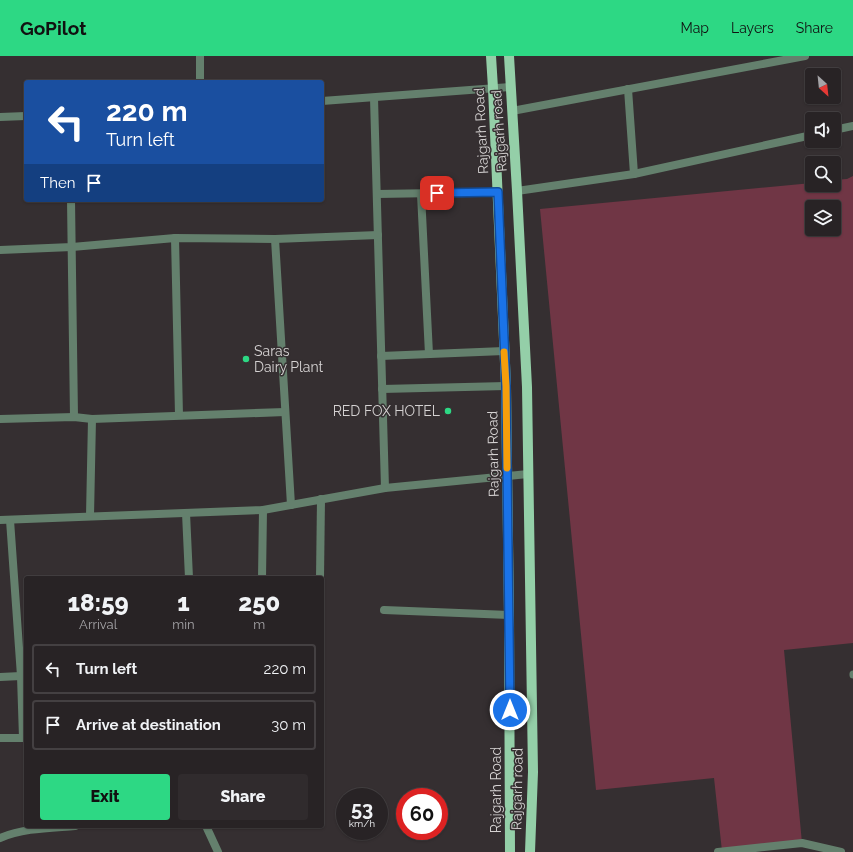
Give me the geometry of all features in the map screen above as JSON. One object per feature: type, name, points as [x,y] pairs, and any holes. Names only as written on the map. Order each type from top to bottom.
[{"type":"main road","name":"Rajgarh Road","points":[[490,56],[493,88],[506,386],[510,615],[510,852]]},
{"type":"main road","name":"Rajgarh road","points":[[509,56],[518,192],[526,358],[533,772],[530,852]]},
{"type":"street","points":[[200,56],[200,80]]},
{"type":"street","points":[[512,111],[804,56]]},
{"type":"street","points":[[324,100],[374,98],[511,87]]},
{"type":"street","points":[[628,89],[634,174]]},
{"type":"street","points":[[374,98],[385,488]]},
{"type":"street","points":[[0,113],[0,117],[24,116]]},
{"type":"street","points":[[841,129],[853,126]]},
{"type":"street","points":[[518,192],[634,174],[805,137]]},
{"type":"street","points":[[377,194],[498,192]]},
{"type":"street","points":[[421,194],[429,354]]},
{"type":"street","points":[[71,202],[74,417]]},
{"type":"street","points":[[0,250],[72,247],[174,238],[275,239],[378,235]]},
{"type":"street","points":[[174,238],[179,415]]},
{"type":"street","points":[[275,239],[291,505]]},
{"type":"street","points":[[381,356],[504,351]]},
{"type":"street","points":[[382,389],[506,386]]},
{"type":"street","points":[[0,419],[74,417],[92,419],[285,412]]},
{"type":"street","points":[[90,516],[92,419]]},
{"type":"street","points":[[0,520],[263,510],[385,488],[528,474]]},
{"type":"street","points":[[320,576],[321,499]]},
{"type":"street","points":[[262,576],[263,510]]},
{"type":"street","points":[[186,513],[189,576]]},
{"type":"street","points":[[0,738],[23,738],[21,676],[10,520]]},
{"type":"street","points":[[384,610],[510,615]]},
{"type":"street","points":[[0,677],[21,676]]},
{"type":"street","points":[[0,838],[20,832],[56,828]]},
{"type":"street","points":[[207,828],[218,852]]},
{"type":"street","points":[[718,852],[802,843],[841,852]]},
{"type":"shaded area","points":[[853,176],[853,643],[784,650],[802,843],[722,851],[714,778],[596,790],[540,209],[805,184],[805,192],[841,192],[841,179],[847,179]]},
{"type":"slow traffic","points":[[504,352],[507,468]]},
{"type":"place","name":"Saras Dairy Plant","points":[[246,359]]},
{"type":"place","name":"RED FOX HOTEL","points":[[448,411]]},
{"type":"route","points":[[437,193],[498,192],[506,386],[510,710]]}]
